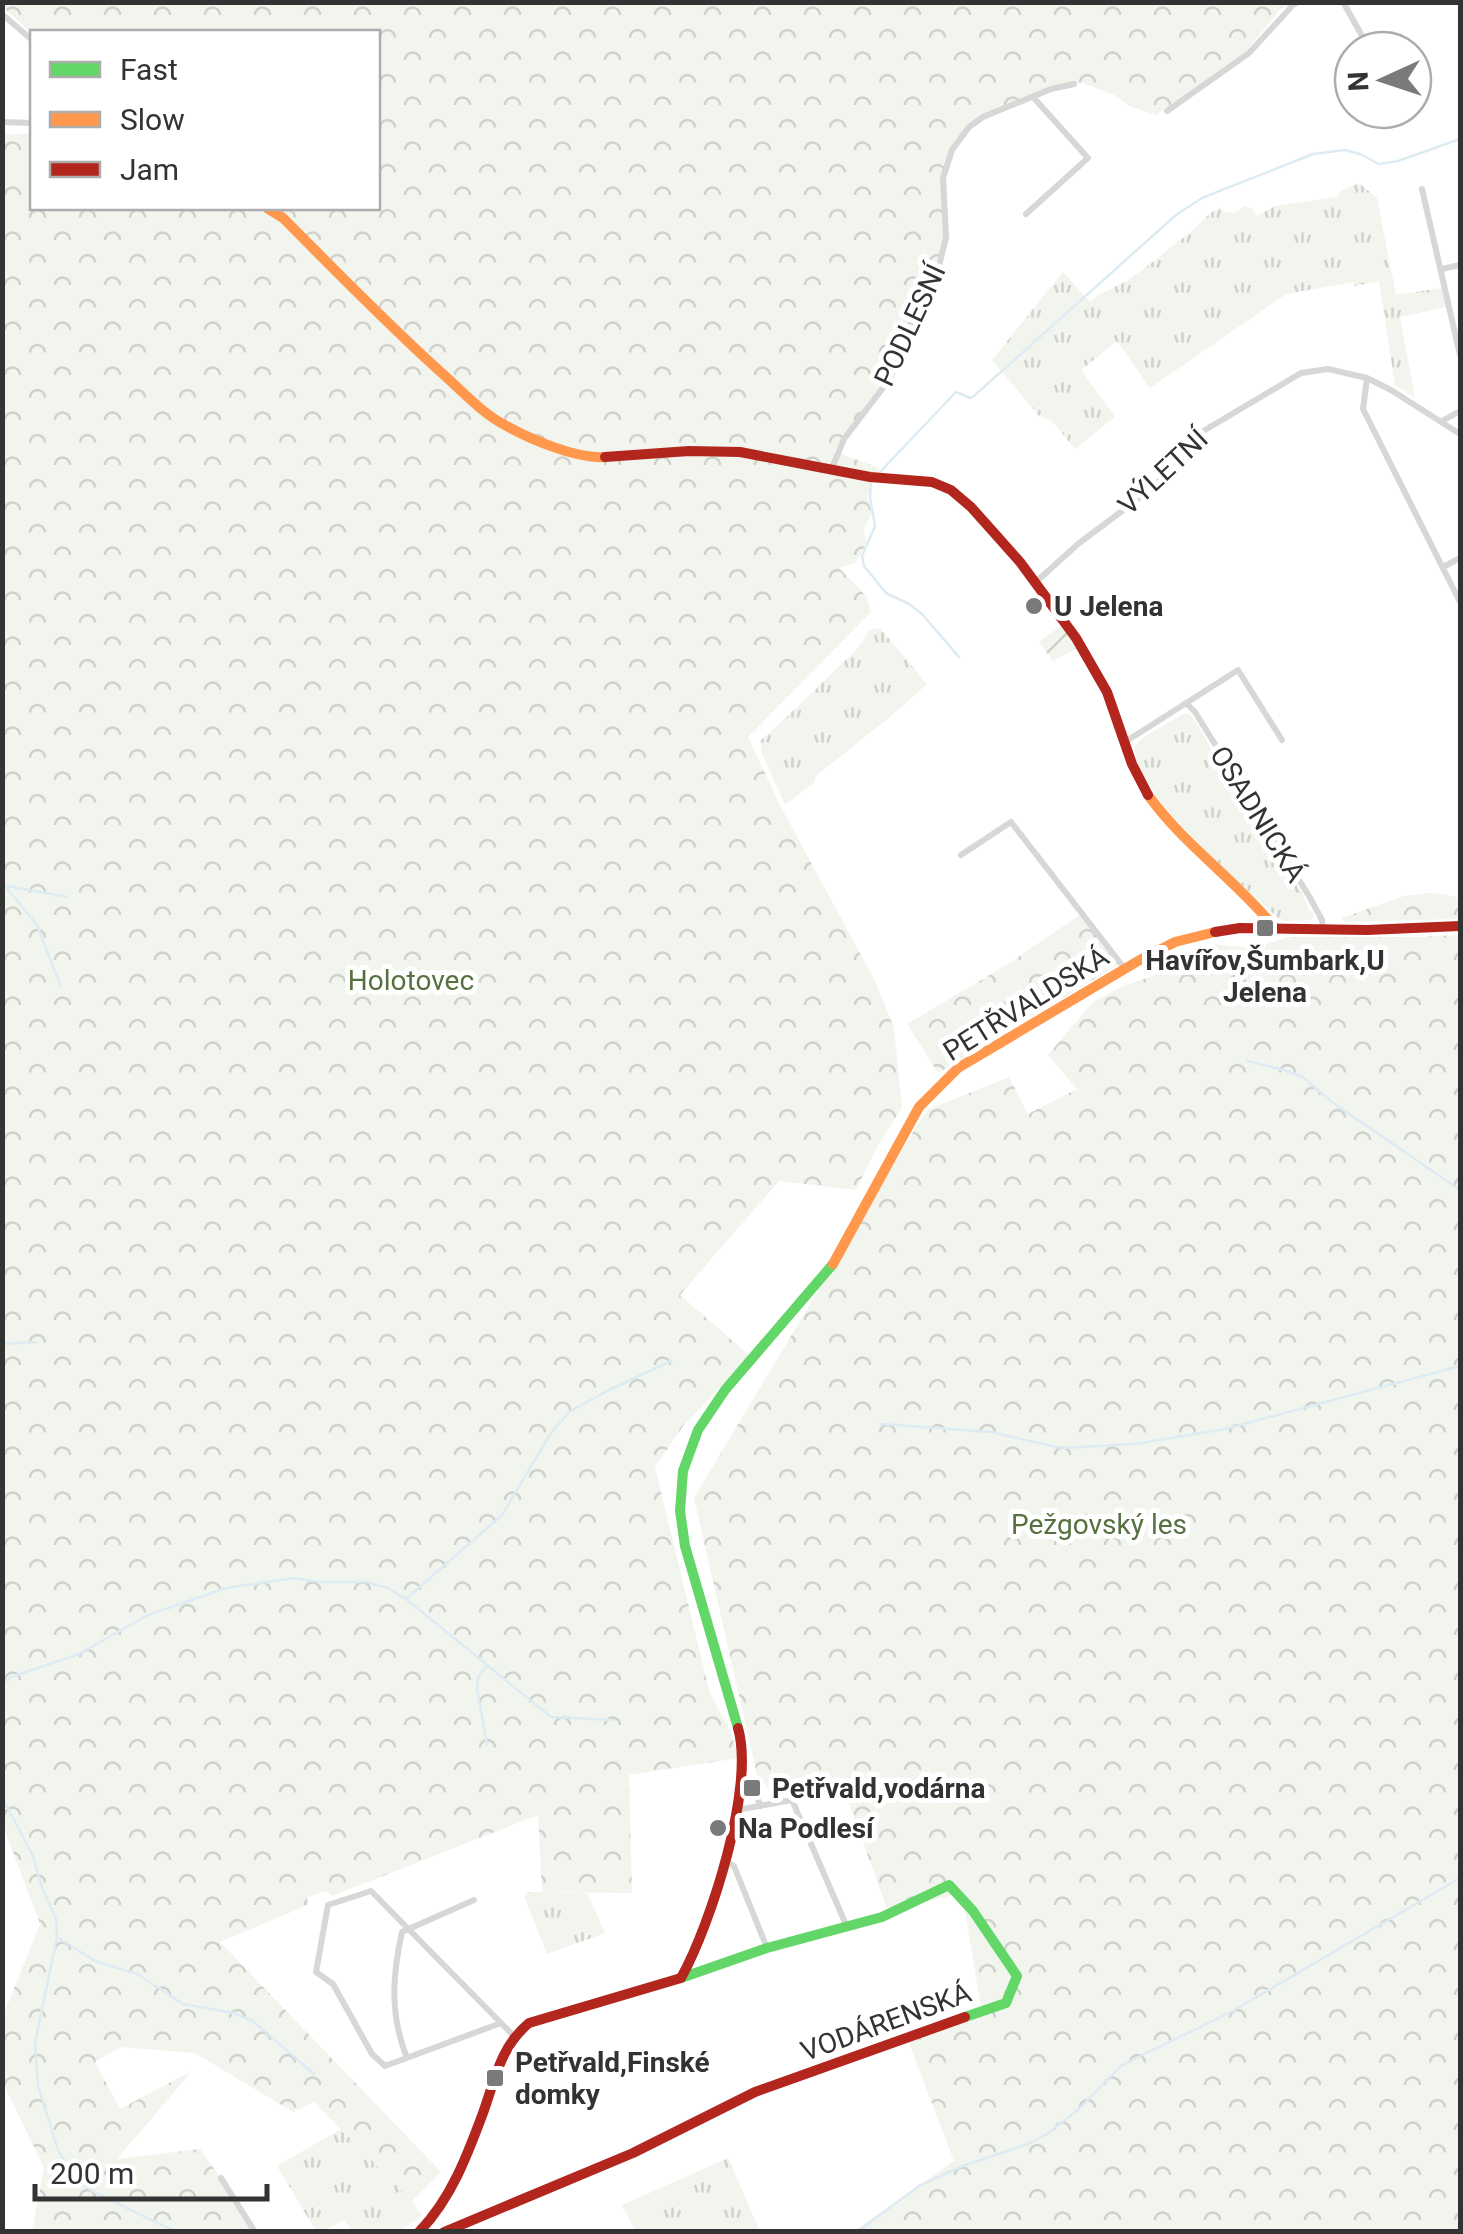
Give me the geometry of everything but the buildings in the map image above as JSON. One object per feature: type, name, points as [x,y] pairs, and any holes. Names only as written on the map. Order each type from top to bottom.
[{"type":"street","points":[[1166,111],[1248,53],[1298,2]]},
{"type":"street","points":[[1343,2],[1359,30]]},
{"type":"street","points":[[2,14],[30,38]]},
{"type":"street","name":"PODLESNÍ","points":[[832,468],[844,440],[889,380],[935,282],[946,238],[943,178],[952,150],[969,127],[983,117],[1074,84]]},
{"type":"street","points":[[1026,214],[1088,158],[1033,98]]},
{"type":"street","points":[[2,122],[30,123]]},
{"type":"street","points":[[1422,189],[1460,355]]},
{"type":"street","points":[[270,210],[484,411],[572,454],[592,458],[719,450],[874,478],[931,482],[951,490],[1037,581],[1069,627],[1102,682],[1143,787],[1154,803],[1263,911],[1275,928]]},
{"type":"street","points":[[1442,269],[1460,265]]},
{"type":"street","name":"VÝLETNÍ","points":[[1037,581],[1078,544],[1154,487],[1194,438],[1301,373],[1328,369],[1367,378],[1460,434]]},
{"type":"street","points":[[1367,378],[1363,409],[1460,602]]},
{"type":"street","points":[[1442,421],[1460,412]]},
{"type":"street","points":[[1443,567],[1460,558]]},
{"type":"street","points":[[1125,742],[1238,670],[1282,740]]},
{"type":"street","name":"OSADNICKÁ","points":[[1186,704],[1196,712],[1310,896],[1323,929]]},
{"type":"street","points":[[961,855],[1012,822],[1125,969]]},
{"type":"street","name":"PETŘVALDSKÁ","points":[[681,1978],[726,1861],[737,1810],[743,1745],[685,1546],[680,1510],[683,1471],[698,1430],[725,1390],[830,1269],[919,1107],[958,1068],[1175,942],[1240,928],[1460,926]]},
{"type":"street","points":[[741,1778],[752,1788],[761,1806]]},
{"type":"street","points":[[737,1810],[792,1800],[847,1926]]},
{"type":"street","points":[[726,1861],[734,1866],[766,1948]]},
{"type":"street","name":"VODÁRENSKÁ","points":[[444,2232],[633,2153],[756,2092],[1006,2003],[1017,1976],[973,1911],[949,1885],[882,1917],[766,1948],[681,1978],[528,2023],[513,2035]]},
{"type":"street","points":[[419,2232],[450,2193],[504,2049],[513,2035],[371,1890],[328,1905],[316,1972],[333,1984],[372,2054],[385,2066],[502,2024]]},
{"type":"street","points":[[408,2058],[396,2032],[394,1968],[402,1932],[474,1900]]},
{"type":"street","points":[[221,2178],[255,2232]]},
{"type":"green space","name":"Holotovec","points":[[3,3],[1293,3],[1280,10],[1246,51],[1156,115],[1083,83],[1052,86],[985,114],[949,151],[941,176],[944,239],[929,291],[888,378],[834,451],[879,468],[867,497],[872,513],[864,528],[866,544],[855,563],[839,568],[867,597],[871,612],[748,737],[781,807],[876,983],[894,1028],[902,1108],[856,1190],[779,1181],[680,1295],[750,1356],[684,1425],[655,1467],[710,1694],[729,1728],[739,1758],[629,1775],[632,1893],[542,1892],[538,1815],[332,1896],[326,1891],[307,1897],[308,1905],[220,1942],[441,2172],[412,2201],[314,2102],[293,2112],[195,2053],[120,2047],[95,2062],[120,2109],[192,2071],[117,2159],[200,2149],[258,2231],[32,2231],[44,2168],[3,2083],[3,2016],[40,1924],[2,1823],[2,135],[30,133],[30,210],[380,210],[380,30],[30,32]]},
{"type":"green space","points":[[1359,183],[1377,198],[1396,295],[1442,288],[1446,307],[1400,317],[1415,398],[1395,385],[1379,281],[1286,294],[1150,388],[1117,341],[1081,370],[1115,417],[1075,449],[1052,421],[1039,416],[992,360],[1063,272],[1090,302],[1138,273],[1220,207],[1224,212],[1235,213],[1244,206],[1252,208],[1257,216],[1275,206],[1336,197]]},
{"type":"green space","points":[[1062,625],[1077,648],[1053,661],[1039,642]]},
{"type":"green space","points":[[880,628],[927,684],[785,805],[760,741],[853,654],[869,630]]},
{"type":"green space","points":[[1185,713],[1197,724],[1295,881],[1313,912],[1311,920],[1279,919],[1217,862],[1151,788],[1139,765],[1135,746]]},
{"type":"green space","points":[[1429,893],[1460,898],[1460,919],[1344,922],[1342,918],[1404,896]]},
{"type":"green space","points":[[1081,914],[1118,965],[938,1073],[907,1024],[1008,964]]},
{"type":"green space","name":"Pežgovský les","points":[[1460,935],[1460,2231],[854,2231],[954,2161],[906,2035],[981,2008],[962,1893],[888,1911],[839,1776],[776,1799],[757,1774],[694,1498],[929,1109],[1009,1077],[1028,1114],[1077,1089],[1048,1055],[1093,1002],[1121,987],[1173,969],[1198,948],[1214,944],[1264,945],[1288,937]]},
{"type":"green space","points":[[528,1892],[587,1893],[605,1933],[547,1954],[524,1896]]},
{"type":"green space","points":[[341,2129],[422,2216],[399,2231],[352,2231],[345,2220],[316,2231],[277,2166]]},
{"type":"green space","points":[[728,2158],[760,2231],[635,2231],[622,2205]]},
{"type":"waterway","points":[[880,472],[956,392],[974,396],[1176,215],[1202,198],[1313,154],[1345,150],[1379,164],[1460,139]]},
{"type":"waterway","points":[[871,481],[875,526],[862,556],[864,566],[886,593],[922,614],[959,657]]},
{"type":"waterway","points":[[2,885],[67,897]]},
{"type":"waterway","points":[[5,886],[37,925],[61,987]]},
{"type":"waterway","points":[[1247,1061],[1304,1078],[1332,1102],[1460,1190]]},
{"type":"waterway","points":[[2,1344],[36,1342]]},
{"type":"waterway","points":[[407,1598],[502,1515],[551,1433],[569,1412],[671,1361]]},
{"type":"waterway","points":[[881,1424],[991,1432],[1061,1448],[1135,1444],[1225,1429],[1460,1366]]},
{"type":"waterway","points":[[2,1683],[79,1654],[148,1615],[226,1588],[294,1578],[366,1582],[388,1588],[406,1599],[551,1717],[613,1720]]},
{"type":"waterway","points":[[487,1666],[478,1677],[477,1688],[487,1745]]},
{"type":"waterway","points":[[2,1797],[33,1856],[56,1919],[57,1937],[35,2043],[38,2086],[58,2150],[74,2176],[92,2191],[176,2232]]},
{"type":"waterway","points":[[857,2232],[919,2186],[1047,2134],[1079,2109],[1122,2065],[1231,2012],[1460,1878]]},
{"type":"waterway","points":[[60,1939],[95,1961],[137,1974],[183,2004],[233,2013],[253,2021],[314,2074]]},
{"type":"traffic: fast","points":[[738,1728],[685,1546],[680,1511],[683,1471],[698,1430],[725,1390],[833,1264]]},
{"type":"traffic: fast","points":[[681,1978],[767,1948],[882,1917],[949,1885],[973,1911],[1017,1976],[1006,2003],[965,2017]]},
{"type":"traffic: slow","points":[[270,210],[487,414],[553,447],[605,457]]},
{"type":"traffic: slow","points":[[1148,795],[1275,928]]},
{"type":"traffic: slow","points":[[833,1264],[919,1107],[958,1068],[1138,961],[1175,942],[1215,932]]},
{"type":"traffic: jam","points":[[605,457],[740,452],[870,477],[932,482],[951,490],[1020,562],[1076,638],[1107,692],[1132,764],[1148,795]]},
{"type":"traffic: jam","points":[[1215,932],[1240,928],[1367,930],[1460,926]]},
{"type":"traffic: jam","points":[[419,2232],[457,2176],[500,2065],[519,2032],[529,2023],[681,1978],[705,1924],[727,1855],[740,1784],[742,1753],[738,1728]]},
{"type":"traffic: jam","points":[[444,2232],[633,2153],[755,2092],[965,2017]]},
{"type":"place","name":"U Jelena","points":[[1034,606]]},
{"type":"place","name":"Havířov,Šumbark,U Jelena","points":[[1265,928]]},
{"type":"place","name":"Petřvald,vodárna","points":[[752,1788]]},
{"type":"place","name":"Na Podlesí","points":[[718,1828]]},
{"type":"place","name":"Petřvald,Finské domky","points":[[495,2078]]}]
